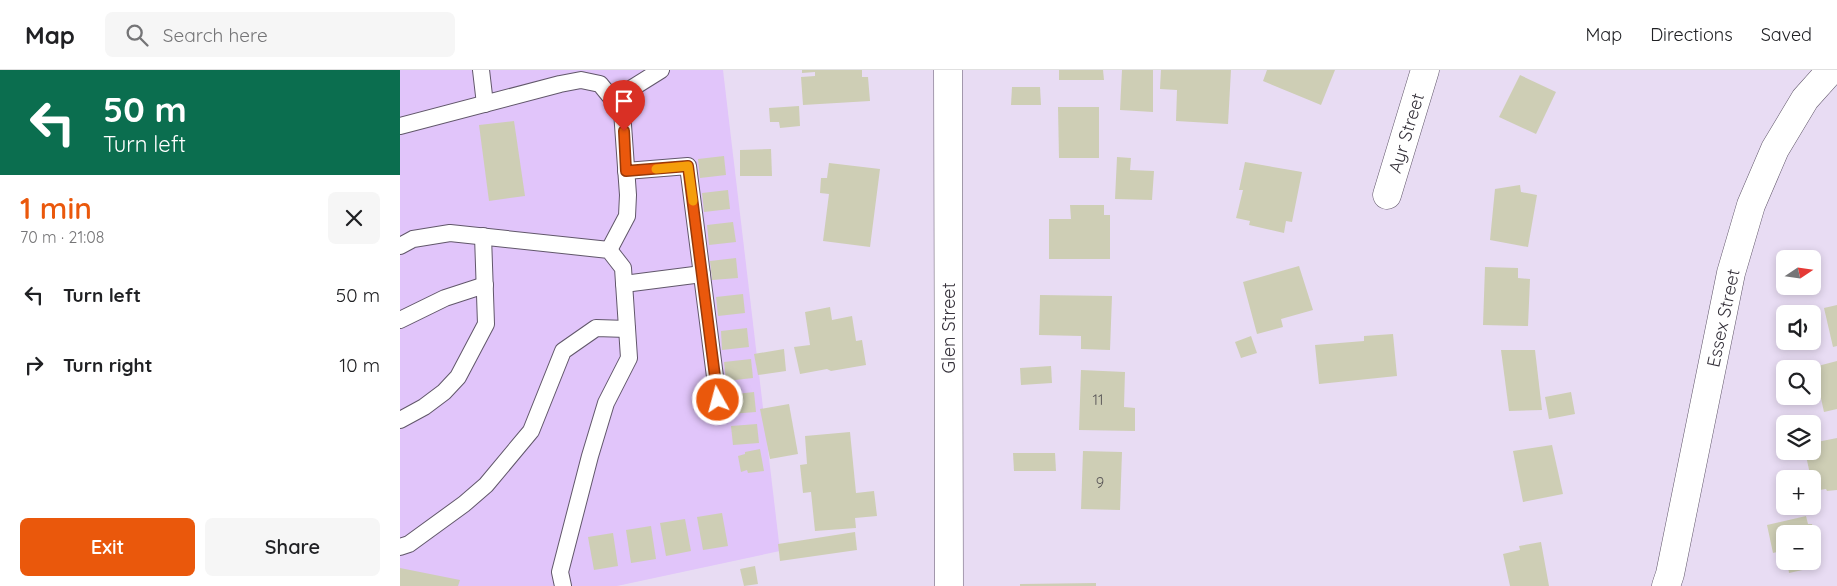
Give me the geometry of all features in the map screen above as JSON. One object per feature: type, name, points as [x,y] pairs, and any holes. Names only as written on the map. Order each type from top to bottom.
[{"type":"street","name":"Glen Street","points":[[948,70],[949,586]]},
{"type":"street","name":"Ayr Street","points":[[1387,195],[1425,70]]},
{"type":"street","name":"Essex Street","points":[[1666,586],[1731,273],[1750,205],[1775,149],[1805,99],[1831,70]]},
{"type":"lane","points":[[481,70],[485,104]]},
{"type":"lane","points":[[613,100],[661,70]]},
{"type":"lane","points":[[400,126],[581,80],[600,84],[622,111],[626,171],[627,216],[610,250]]},
{"type":"lane","points":[[626,171],[688,166],[718,400]]},
{"type":"lane","points":[[400,246],[413,238],[450,233],[483,236],[610,250],[623,268],[629,358],[606,403],[590,456],[560,572],[563,586]]},
{"type":"lane","points":[[400,420],[424,407],[444,392],[458,377],[486,324],[483,236]]},
{"type":"lane","points":[[624,284],[702,274]]},
{"type":"lane","points":[[400,320],[445,298],[484,285]]},
{"type":"lane","points":[[400,547],[409,544],[464,504],[486,485],[531,431],[563,351],[596,328],[627,329]]},
{"type":"shaded area","points":[[400,70],[723,70],[780,551],[617,586],[400,586]]},
{"type":"building","points":[[802,70],[862,70],[862,77],[868,77],[870,101],[803,105],[801,77],[815,76],[815,72],[802,73]]},
{"type":"building","points":[[1059,70],[1103,70],[1104,80],[1059,80]]},
{"type":"building","points":[[1122,70],[1153,70],[1153,112],[1120,110]]},
{"type":"building","points":[[1161,70],[1231,70],[1228,124],[1176,121],[1177,90],[1160,89]]},
{"type":"building","points":[[1267,70],[1335,70],[1321,105],[1263,81]]},
{"type":"building","points":[[1520,75],[1556,92],[1536,134],[1499,117]]},
{"type":"building","points":[[1012,87],[1040,87],[1041,105],[1011,105]]},
{"type":"building","points":[[799,106],[800,126],[780,128],[779,122],[770,122],[769,108]]},
{"type":"building","points":[[1058,107],[1099,107],[1099,158],[1059,158]]},
{"type":"building","points":[[514,121],[525,196],[489,201],[479,125]]},
{"type":"building","points":[[771,149],[772,176],[740,176],[740,150]]},
{"type":"building","points":[[724,156],[726,175],[700,178],[698,159]]},
{"type":"building","points":[[1117,157],[1131,158],[1130,170],[1154,171],[1152,200],[1115,199]]},
{"type":"building","points":[[1245,162],[1302,172],[1292,222],[1286,221],[1284,233],[1249,225],[1250,221],[1236,218],[1243,190],[1239,190]]},
{"type":"building","points":[[829,163],[880,169],[870,247],[823,241],[829,194],[820,193],[821,178],[827,178]]},
{"type":"building","points":[[1520,185],[1521,192],[1537,195],[1528,247],[1490,240],[1495,189]]},
{"type":"building","points":[[728,190],[730,209],[704,212],[702,193]]},
{"type":"building","points":[[1070,205],[1104,205],[1104,215],[1110,215],[1110,259],[1049,259],[1049,219],[1071,219]]},
{"type":"building","points":[[733,222],[736,242],[709,245],[707,225]]},
{"type":"building","points":[[736,258],[738,278],[712,280],[710,261]]},
{"type":"building","points":[[1299,266],[1313,310],[1281,319],[1283,327],[1257,334],[1243,282]]},
{"type":"building","points":[[1485,267],[1518,268],[1518,278],[1530,279],[1528,326],[1483,325]]},
{"type":"building","points":[[743,294],[745,313],[718,316],[716,297]]},
{"type":"building","points":[[1040,295],[1112,296],[1110,350],[1081,349],[1081,336],[1039,335]]},
{"type":"building","points":[[1837,305],[1837,346],[1833,347],[1824,308]]},
{"type":"building","points":[[830,307],[832,320],[852,316],[856,341],[862,340],[866,365],[800,374],[794,347],[810,345],[805,312]]},
{"type":"building","points":[[747,328],[749,347],[722,350],[721,331]]},
{"type":"building","points":[[1393,334],[1397,376],[1319,384],[1315,345],[1364,341],[1364,336]]},
{"type":"building","points":[[1251,336],[1257,353],[1241,358],[1235,342]]},
{"type":"building","points":[[784,349],[786,371],[758,375],[754,354]]},
{"type":"building","points":[[1501,350],[1535,350],[1542,410],[1509,411]]},
{"type":"building","points":[[751,359],[753,378],[726,381],[724,362]]},
{"type":"building","points":[[1837,361],[1837,409],[1824,412],[1821,398],[1821,365]]},
{"type":"building","points":[[1051,366],[1052,383],[1021,385],[1020,368]]},
{"type":"building","points":[[1081,370],[1125,372],[1124,407],[1135,408],[1135,431],[1079,430]]},
{"type":"building","points":[[754,392],[756,412],[730,414],[727,395]]},
{"type":"building","points":[[1571,392],[1575,414],[1549,419],[1545,397]]},
{"type":"building","points":[[789,404],[798,454],[770,459],[760,409]]},
{"type":"building","points":[[757,424],[759,443],[733,445],[731,426]]},
{"type":"building","points":[[850,432],[856,493],[874,491],[877,516],[855,518],[856,528],[815,531],[811,492],[803,493],[800,465],[807,464],[805,436]]},
{"type":"building","points":[[1837,438],[1837,490],[1821,490],[1821,470],[1809,470],[1807,460],[1821,460],[1821,441]]},
{"type":"building","points":[[1552,445],[1563,494],[1523,502],[1513,451]]},
{"type":"building","points":[[760,449],[764,471],[748,473],[747,470],[741,472],[738,456],[745,454],[745,452]]},
{"type":"building","points":[[1083,451],[1122,452],[1120,510],[1081,509]]},
{"type":"building","points":[[1013,453],[1055,453],[1056,471],[1014,471]]},
{"type":"building","points":[[722,513],[728,546],[703,550],[697,517]]},
{"type":"building","points":[[1806,516],[1808,524],[1812,525],[1776,525],[1776,552],[1773,553],[1767,525]]},
{"type":"building","points":[[685,519],[691,551],[666,556],[660,523]]},
{"type":"building","points":[[651,526],[656,559],[631,563],[626,530]]},
{"type":"building","points":[[855,532],[857,550],[780,561],[778,544]]},
{"type":"building","points":[[613,533],[618,566],[594,570],[588,537]]},
{"type":"building","points":[[1541,542],[1549,586],[1510,586],[1503,554],[1520,550],[1519,546]]},
{"type":"building","points":[[755,566],[758,584],[744,586],[740,569]]},
{"type":"building","points":[[400,568],[460,580],[458,586],[400,586]]},
{"type":"building","points":[[1788,570],[1802,570],[1789,573]]},
{"type":"building","points":[[1096,583],[1096,586],[1020,586],[1020,584]]},
{"type":"slow traffic","points":[[656,169],[688,166],[693,201]]},
{"type":"route","points":[[624,131],[626,171],[688,166],[718,400]]}]
